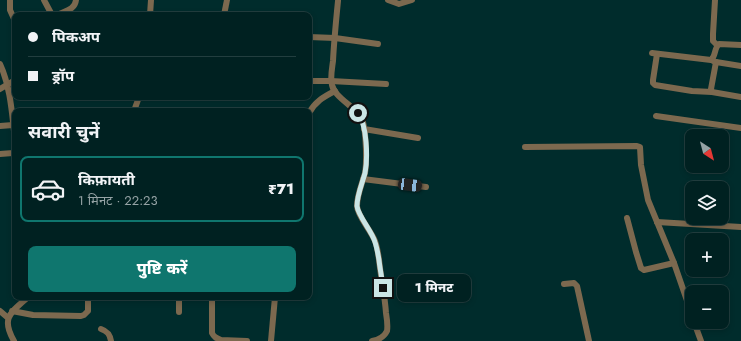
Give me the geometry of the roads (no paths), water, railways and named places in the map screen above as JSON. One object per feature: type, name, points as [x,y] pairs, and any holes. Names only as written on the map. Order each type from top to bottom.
[{"type":"street","points":[[10,0],[10,10],[12,14]]},
{"type":"street","points":[[44,0],[50,12]]},
{"type":"street","points":[[63,12],[74,7],[76,0]]},
{"type":"street","points":[[150,12],[151,0]]},
{"type":"street","points":[[225,12],[227,0]]},
{"type":"street","points":[[388,0],[399,4],[412,0]]},
{"type":"street","points":[[712,92],[714,58],[717,45],[714,41],[713,34],[715,0]]},
{"type":"street","points":[[338,1],[331,81],[332,87],[335,91],[361,117],[364,129],[366,162],[357,208],[376,243],[387,320],[387,330],[385,335],[376,341]]},
{"type":"street","points":[[312,36],[378,44]]},
{"type":"street","points":[[717,45],[741,45]]},
{"type":"street","points":[[741,66],[714,61],[655,54],[653,80],[655,85],[741,97]]},
{"type":"street","points":[[0,64],[7,84],[12,119]]},
{"type":"street","points":[[312,81],[386,84]]},
{"type":"street","points":[[0,89],[12,82]]},
{"type":"street","points":[[312,109],[324,96],[335,91]]},
{"type":"street","points":[[656,116],[741,128]]},
{"type":"street","points":[[0,126],[12,126]]},
{"type":"street","points":[[364,129],[418,138]]},
{"type":"street","points":[[525,147],[639,146],[647,196],[685,295]]},
{"type":"street","points":[[0,154],[12,153]]},
{"type":"street","points":[[363,179],[426,187]]},
{"type":"street","points":[[627,218],[641,268],[644,270],[674,263]]},
{"type":"street","points":[[658,222],[741,227]]},
{"type":"street","points":[[564,284],[574,283],[576,286],[587,341]]},
{"type":"street","points":[[14,341],[9,334],[7,317],[23,300]]},
{"type":"street","points":[[12,311],[33,315],[81,316],[88,311],[88,300]]},
{"type":"street","points":[[179,300],[179,312]]},
{"type":"street","points":[[212,300],[212,333],[214,336],[221,340],[247,341]]},
{"type":"street","points":[[271,341],[275,300]]},
{"type":"street","points":[[0,311],[7,317]]},
{"type":"street","points":[[101,329],[109,334],[111,341]]},
{"type":"street","points":[[697,329],[701,341]]}]
